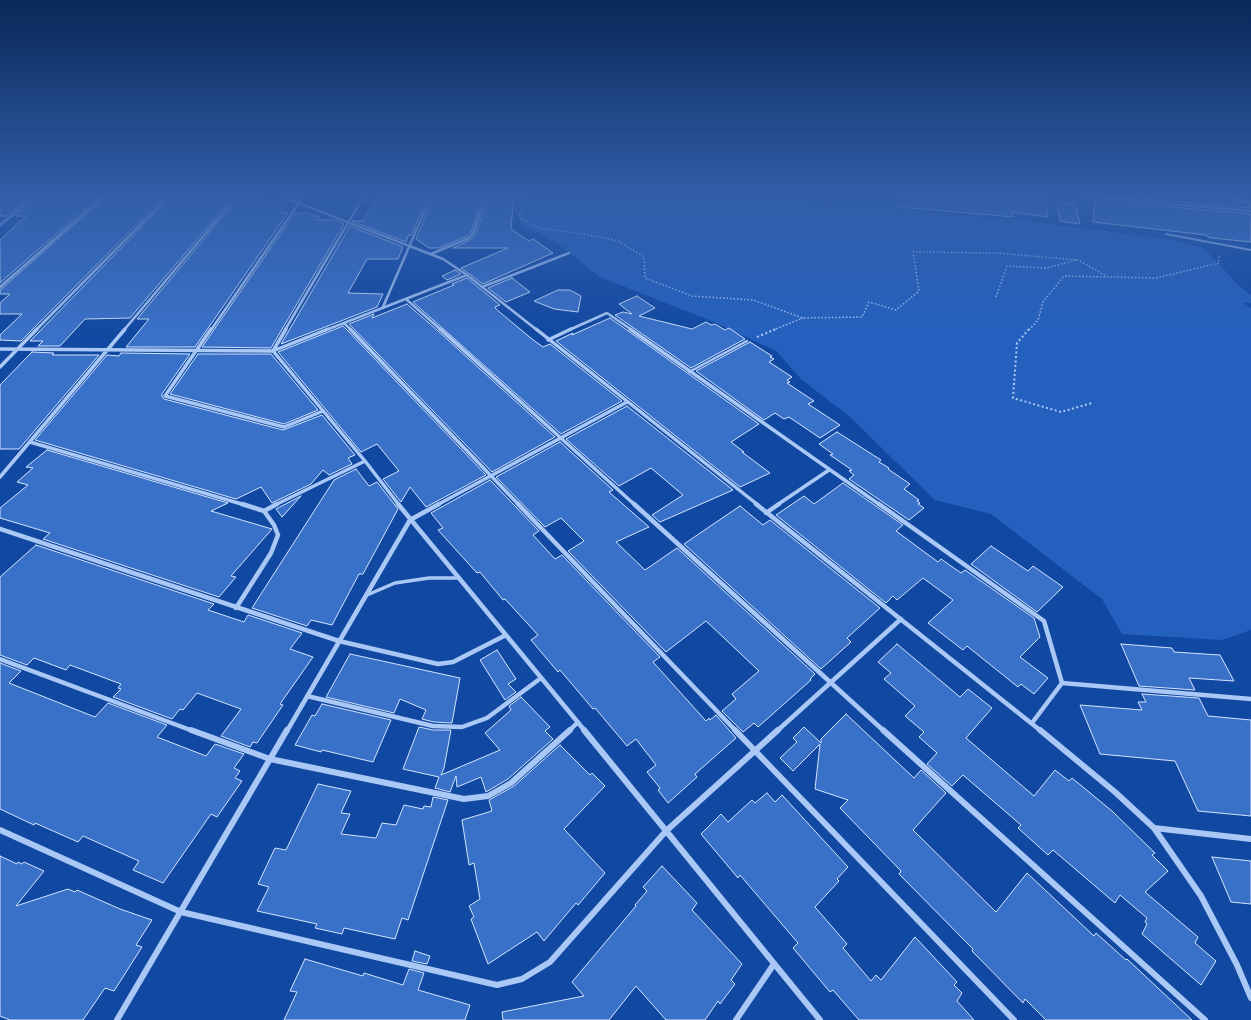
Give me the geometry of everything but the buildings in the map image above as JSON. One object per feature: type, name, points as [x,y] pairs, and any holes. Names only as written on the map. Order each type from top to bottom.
[{"type":"street","points":[[0,287],[52,242]]},
{"type":"street","points":[[0,367],[124,242]]},
{"type":"street","points":[[0,477],[198,242]]},
{"type":"street","points":[[272,242],[165,396],[284,427],[323,411]]},
{"type":"street","points":[[273,351],[337,242]]},
{"type":"street","points":[[401,242],[444,259],[467,275],[1032,723],[1115,792],[1154,828],[1201,896],[1238,965],[1251,998]]},
{"type":"street","points":[[383,308],[411,242]]},
{"type":"street","points":[[431,254],[460,242]]},
{"type":"street","points":[[482,287],[569,253]]},
{"type":"street","points":[[0,349],[273,351],[467,275]]},
{"type":"street","points":[[406,299],[1205,1020]]},
{"type":"street","points":[[548,340],[607,313],[1044,621],[1062,683]]},
{"type":"street","points":[[344,323],[1014,1020]]},
{"type":"street","points":[[273,351],[365,461],[410,520],[578,722],[820,1020]]},
{"type":"street","points":[[117,1020],[410,520],[627,402]]},
{"type":"street","points":[[30,442],[264,511],[274,525],[278,535],[271,553],[236,608]]},
{"type":"street","points":[[264,511],[365,461]]},
{"type":"street","points":[[766,513],[829,470]]},
{"type":"street","points":[[0,529],[340,641],[438,664],[453,662],[506,636]]},
{"type":"street","points":[[0,830],[181,912],[497,985],[522,979],[550,962],[666,831],[901,619]]},
{"type":"street","points":[[0,658],[270,759],[464,799],[488,796],[511,783],[578,722]]},
{"type":"street","points":[[307,696],[433,726],[462,727],[487,718],[541,678]]},
{"type":"street","points":[[1062,683],[1251,699]]},
{"type":"street","points":[[1032,723],[1062,683]]},
{"type":"street","points":[[1154,828],[1251,839]]},
{"type":"street","points":[[736,1020],[774,964]]},
{"type":"lane","points":[[1203,242],[1244,250],[1251,250]]},
{"type":"lane","points":[[689,372],[747,341]]},
{"type":"lane","points":[[367,595],[394,583],[429,578],[459,578]]},
{"type":"path","points":[[619,242],[644,258],[645,278],[692,296],[753,300],[803,318],[862,317],[869,302],[896,310],[919,291],[912,252],[996,254],[1078,260],[1108,277]]},
{"type":"path","points":[[1092,403],[1061,412],[1013,398],[1017,343],[1038,320],[1042,302],[1064,276],[1156,278],[1219,263],[1219,251],[1244,250]]},
{"type":"path","points":[[996,297],[1007,266],[1047,268],[1078,260]]},
{"type":"path","points":[[747,341],[803,318]]},
{"type":"shaded area","points":[[554,242],[1179,242],[1204,248],[1239,286],[1251,295],[1251,303],[1244,303],[1251,308],[1251,630],[1222,640],[1122,634],[1102,599],[991,514],[935,500],[850,417],[801,379],[776,351],[714,322],[600,277]]}]
